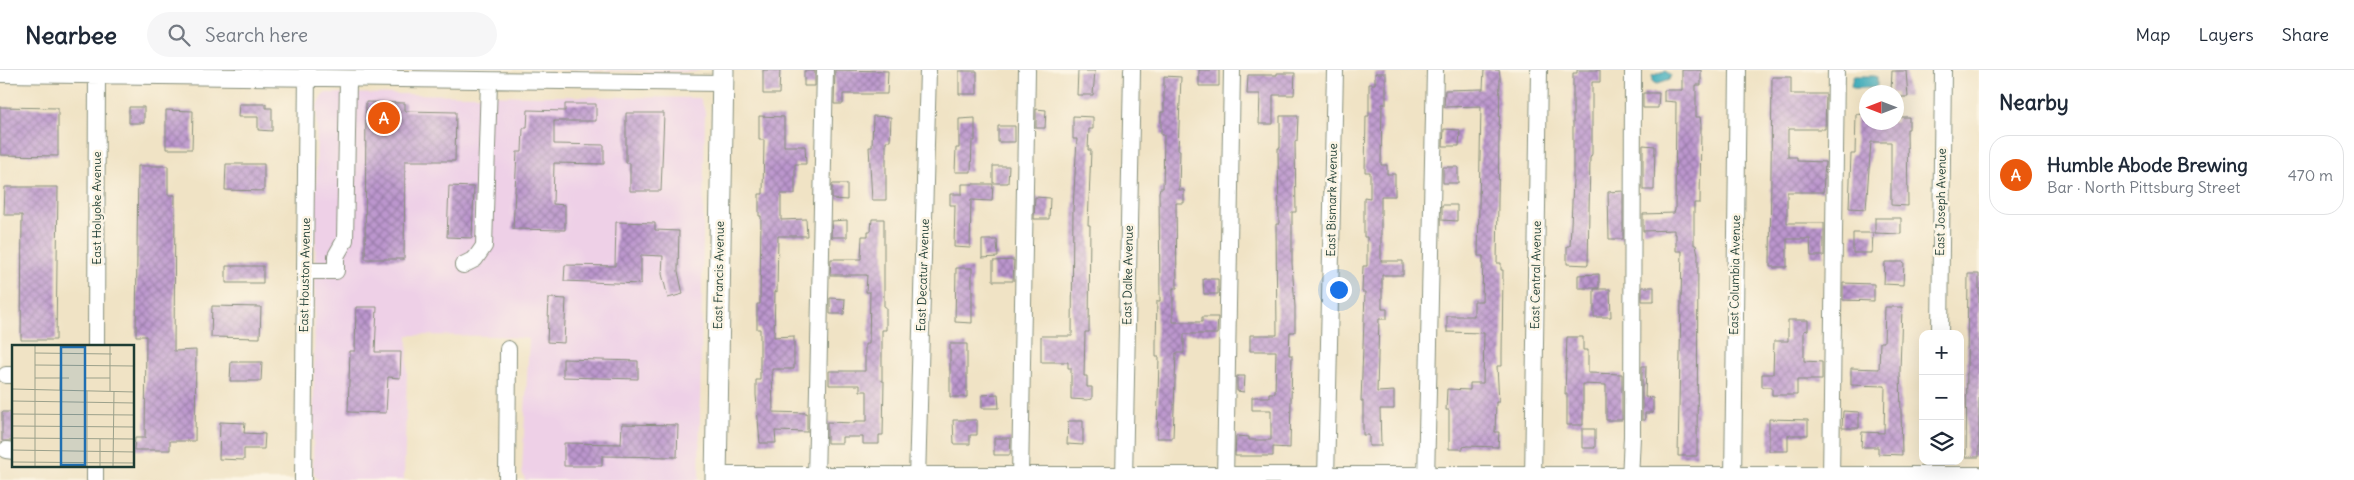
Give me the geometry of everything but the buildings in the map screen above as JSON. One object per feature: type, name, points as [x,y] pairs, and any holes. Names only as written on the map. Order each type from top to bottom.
[{"type":"main road","name":"East Francis Avenue","points":[[716,477],[722,77]]},
{"type":"street","points":[[816,478],[825,70]]},
{"type":"street","name":"East Decatur Avenue","points":[[917,477],[928,70]]},
{"type":"street","points":[[1020,477],[1027,70]]},
{"type":"street","name":"East Dalke Avenue","points":[[1124,477],[1132,70]]},
{"type":"street","points":[[1225,477],[1232,70]]},
{"type":"street","name":"East Bismark Avenue","points":[[1326,477],[1335,70]]},
{"type":"street","points":[[1426,477],[1435,70]]},
{"type":"street","name":"East Central Avenue","points":[[1533,478],[1539,70]]},
{"type":"street","points":[[1630,478],[1632,436],[1633,70]]},
{"type":"street","name":"East Columbia Avenue","points":[[1733,478],[1738,70]]},
{"type":"street","points":[[1831,478],[1836,70]]},
{"type":"street","name":"East Joseph Avenue","points":[[1940,330],[1943,70]]},
{"type":"street","name":"East Holyoke Avenue","points":[[96,345],[97,73]]},
{"type":"street","points":[[0,74],[306,74],[348,80],[489,81],[514,76],[722,77]]},
{"type":"street","name":"East Houston Avenue","points":[[303,480],[306,74]]},
{"type":"street","points":[[305,271],[336,271],[336,256],[345,240],[348,80]]},
{"type":"street","points":[[463,265],[474,259],[484,246],[489,81]]},
{"type":"street","points":[[506,480],[508,349]]},
{"type":"street","points":[[716,477],[1831,478],[1938,472],[1979,475]]},
{"type":"shaded area","points":[[536,70],[702,70],[694,72]]},
{"type":"shaded area","points":[[326,93],[700,98],[705,111],[699,480],[525,480],[522,471],[529,339],[500,336],[408,335],[404,480],[319,480],[317,478],[313,465],[317,106],[322,96]]},
{"type":"water","points":[[1665,71],[1671,75],[1669,80],[1657,84],[1652,82],[1652,76]]},
{"type":"water","points":[[1853,76],[1877,77],[1877,85],[1859,85],[1859,88],[1851,86]]},
{"type":"place","name":"Humble Abode Brewing","points":[[384,118]]}]
